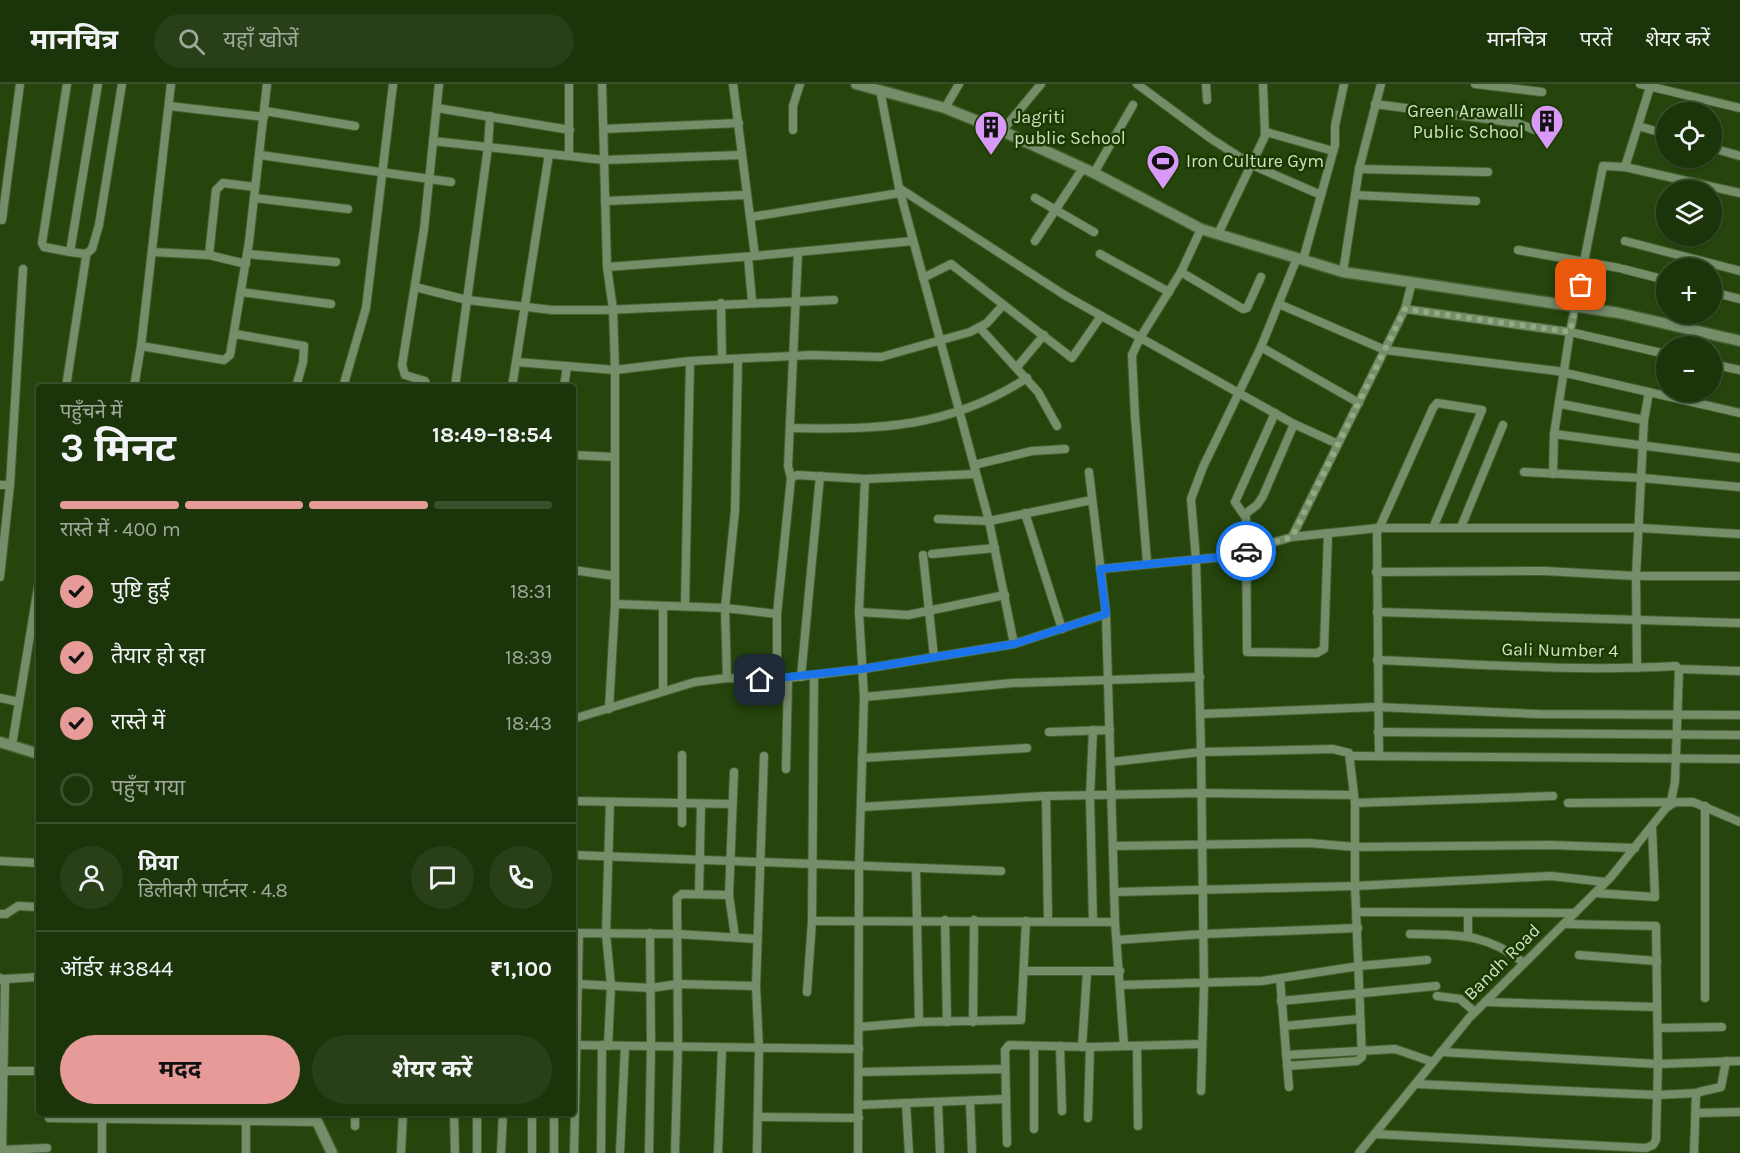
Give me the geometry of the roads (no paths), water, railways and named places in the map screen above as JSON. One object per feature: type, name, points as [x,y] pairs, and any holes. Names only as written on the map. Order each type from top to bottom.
[{"type":"street","points":[[2,220],[20,84]]},
{"type":"street","points":[[67,84],[42,243],[44,248],[50,250],[86,254]]},
{"type":"street","points":[[70,252],[98,84]]},
{"type":"street","points":[[66,384],[86,254],[92,249],[99,225],[122,84]]},
{"type":"street","points":[[135,384],[141,346],[171,84]]},
{"type":"street","points":[[141,346],[226,360],[230,355],[246,264],[267,84]]},
{"type":"street","points":[[344,384],[366,308],[393,84]]},
{"type":"street","points":[[426,384],[425,381],[405,375],[402,368],[415,287],[439,84]]},
{"type":"street","points":[[569,84],[569,156]]},
{"type":"street","points":[[602,84],[607,267],[613,309],[615,370],[615,604],[609,709]]},
{"type":"street","points":[[732,84],[739,123],[745,195],[751,217],[752,301]]},
{"type":"street","points":[[793,130],[793,106],[800,84]]},
{"type":"street","points":[[855,84],[945,108],[1002,131],[1094,173],[1201,229],[1343,272],[1619,313],[1740,341]]},
{"type":"street","points":[[945,108],[959,84]]},
{"type":"street","points":[[1002,131],[1041,84]]},
{"type":"street","points":[[1137,84],[1210,138],[1252,165],[1321,195]]},
{"type":"street","points":[[1206,84],[1207,100]]},
{"type":"street","points":[[1218,234],[1266,132],[1263,84]]},
{"type":"street","points":[[1202,1091],[1204,934],[1202,793],[1200,677],[1192,495],[1300,259],[1333,151],[1335,126],[1344,84]]},
{"type":"street","points":[[1343,272],[1359,169],[1381,84]]},
{"type":"street","points":[[1475,84],[1542,92]]},
{"type":"street","points":[[1640,84],[1740,108]]},
{"type":"street","points":[[1625,167],[1651,85]]},
{"type":"street","points":[[880,90],[899,190],[989,521],[1014,644]]},
{"type":"street","points":[[1375,104],[1517,123],[1535,130]]},
{"type":"street","points":[[1094,173],[1133,105]]},
{"type":"street","points":[[169,106],[265,114],[355,126]]},
{"type":"street","points":[[437,108],[570,130]]},
{"type":"street","points":[[454,384],[488,147],[490,116]]},
{"type":"street","points":[[604,129],[739,123]]},
{"type":"street","points":[[1638,126],[1656,131]]},
{"type":"street","points":[[1266,132],[1333,151]]},
{"type":"street","points":[[433,141],[604,160],[741,155]]},
{"type":"street","points":[[1722,151],[1740,156]]},
{"type":"street","points":[[512,384],[549,154]]},
{"type":"street","points":[[260,155],[352,166],[382,174],[451,182]]},
{"type":"street","points":[[1553,474],[1554,434],[1561,404],[1570,332],[1577,307],[1602,167],[1605,165],[1625,167],[1740,193]]},
{"type":"street","points":[[1035,241],[1083,168]]},
{"type":"street","points":[[1359,169],[1488,172]]},
{"type":"street","points":[[209,255],[219,185],[255,187]]},
{"type":"street","points":[[751,217],[899,190],[1051,287],[1101,316],[1294,424],[1338,444]]},
{"type":"street","points":[[605,201],[745,195]]},
{"type":"street","points":[[1355,195],[1476,201]]},
{"type":"street","points":[[254,198],[348,209]]},
{"type":"street","points":[[1035,198],[1094,232]]},
{"type":"street","points":[[1147,562],[1132,359],[1140,338],[1169,292],[1201,229]]},
{"type":"street","points":[[607,267],[752,257],[913,241]]},
{"type":"street","points":[[1625,241],[1740,271]]},
{"type":"street","points":[[1518,250],[1621,268],[1656,277]]},
{"type":"street","points":[[152,252],[209,255],[246,264]]},
{"type":"street","points":[[777,680],[777,614],[787,488],[790,478],[788,466],[798,252]]},
{"type":"street","points":[[247,254],[336,262]]},
{"type":"street","points":[[1100,254],[1169,292]]},
{"type":"street","points":[[923,278],[951,264],[1072,358],[1101,316]]},
{"type":"street","points":[[0,577],[10,485],[22,269]]},
{"type":"street","points":[[1180,272],[1245,309],[1261,277]]},
{"type":"street","points":[[1292,537],[1405,309],[1412,282]]},
{"type":"street","points":[[415,287],[467,300],[525,305],[552,310],[752,301],[834,300]]},
{"type":"street","points":[[241,292],[331,304]]},
{"type":"street","points":[[1722,294],[1740,299]]},
{"type":"street","points":[[721,303],[722,359]]},
{"type":"street","points":[[1279,304],[1385,350],[1564,373],[1740,413]]},
{"type":"street","points":[[516,362],[615,370],[722,359],[794,356],[881,357],[940,343],[980,328],[1003,305]]},
{"type":"street","points":[[1405,309],[1570,332],[1656,352]]},
{"type":"street","points":[[980,328],[1027,378],[1044,401],[1057,426]]},
{"type":"street","points":[[235,334],[304,346],[303,362],[297,384]]},
{"type":"street","points":[[1017,367],[1044,335]]},
{"type":"street","points":[[1261,346],[1359,403]]},
{"type":"street","points":[[727,678],[725,608],[735,511],[738,359]]},
{"type":"street","points":[[685,606],[690,361]]},
{"type":"street","points":[[564,384],[567,366]]},
{"type":"street","points":[[1722,366],[1740,369]]},
{"type":"street","points":[[790,428],[873,429],[906,425],[961,412],[983,403],[1027,378]]},
{"type":"street","points":[[1637,668],[1636,576],[1642,447],[1649,392]]},
{"type":"street","points":[[1379,756],[1376,573],[1378,528],[1437,403],[1482,410],[1433,528]]},
{"type":"street","points":[[1561,404],[1644,420]]},
{"type":"street","points":[[1275,413],[1235,502],[1245,514],[1247,651],[1320,652],[1325,644],[1328,533]]},
{"type":"street","points":[[1245,514],[1257,506],[1263,496],[1294,424]]},
{"type":"street","points":[[1461,527],[1503,425]]},
{"type":"street","points":[[1554,434],[1740,458]]},
{"type":"street","points":[[790,478],[820,476],[865,479],[975,469],[1032,451],[1065,449]]},
{"type":"street","points":[[576,455],[615,457]]},
{"type":"street","points":[[1089,472],[1106,614],[1115,922],[1124,1046]]},
{"type":"street","points":[[1524,472],[1642,478],[1740,487]]},
{"type":"street","points":[[801,677],[820,476]]},
{"type":"street","points":[[858,1153],[859,866],[864,697],[860,612],[865,479]]},
{"type":"street","points":[[0,484],[10,485]]},
{"type":"street","points":[[938,519],[989,521],[1092,500]]},
{"type":"street","points":[[1025,513],[1062,629]]},
{"type":"street","points":[[1100,569],[1147,562],[1222,557],[1292,537],[1378,528],[1640,528],[1740,534]]},
{"type":"street","points":[[934,657],[927,611],[927,554],[995,548]]},
{"type":"street","points":[[576,570],[615,576]]},
{"type":"street","points":[[1376,573],[1545,571],[1636,576],[1740,576]]},
{"type":"street","points":[[860,612],[908,615],[1005,595]]},
{"type":"street","points":[[615,604],[725,608],[777,614]]},
{"type":"street","points":[[663,606],[663,690]]},
{"type":"street","points":[[12,745],[36,608]]},
{"type":"street","points":[[1377,612],[1636,621],[1740,622]]},
{"type":"street","points":[[576,718],[695,682],[727,678],[777,680],[862,669],[1014,644],[1106,614]]},
{"type":"street","name":"Gali Number 4","points":[[1377,660],[1637,668],[1676,666],[1679,669],[1740,671]]},
{"type":"street","points":[[1673,801],[1679,669]]},
{"type":"street","points":[[807,992],[812,921],[814,675]]},
{"type":"street","points":[[864,697],[1013,683],[1200,677]]},
{"type":"street","points":[[786,769],[788,678]]},
{"type":"street","points":[[0,698],[19,702]]},
{"type":"street","points":[[1200,714],[1377,707],[1538,714],[1740,715]]},
{"type":"street","points":[[1093,730],[1090,797],[1093,922]]},
{"type":"street","points":[[1049,732],[1110,730]]},
{"type":"street","points":[[1378,732],[1740,735]]},
{"type":"street","points":[[0,742],[36,753]]},
{"type":"street","points":[[862,758],[1027,748]]},
{"type":"street","points":[[1111,762],[1201,752],[1333,749],[1344,750],[1351,756],[1740,759]]},
{"type":"street","points":[[682,755],[682,823]]},
{"type":"street","points":[[758,1153],[759,1049],[756,986],[764,756]]},
{"type":"street","points":[[1287,1066],[1357,1061],[1361,1058],[1355,886],[1356,847],[1351,756]]},
{"type":"street","points":[[734,772],[729,895],[735,937]]},
{"type":"street","points":[[861,807],[1046,796],[1112,797],[1202,793],[1354,799],[1553,796]]},
{"type":"street","points":[[1046,796],[1048,920]]},
{"type":"street","points":[[576,801],[732,804]]},
{"type":"street","points":[[1568,803],[1673,801],[1705,806],[1740,822]]},
{"type":"street","name":"Bandh Road","points":[[1359,1153],[1475,1012],[1595,893],[1673,801]]},
{"type":"street","points":[[601,1153],[605,1045],[611,985],[606,934],[610,802]]},
{"type":"street","points":[[699,894],[702,804]]},
{"type":"street","points":[[1705,806],[1705,998]]},
{"type":"street","points":[[1595,893],[1655,897],[1652,827]]},
{"type":"street","points":[[1114,846],[1309,843],[1356,847],[1550,845],[1635,848]]},
{"type":"street","points":[[576,855],[1000,871]]},
{"type":"street","points":[[0,861],[36,863]]},
{"type":"street","points":[[916,869],[919,1022]]},
{"type":"street","points":[[1115,892],[1355,886],[1551,876],[1605,882]]},
{"type":"street","points":[[675,1153],[678,895],[729,895]]},
{"type":"street","points":[[0,914],[6,914],[18,906],[36,907]]},
{"type":"street","points":[[1357,912],[1575,914]]},
{"type":"street","points":[[1468,914],[1468,936]]},
{"type":"street","points":[[945,920],[947,1022]]},
{"type":"street","points":[[812,921],[1115,922]]},
{"type":"street","points":[[973,1022],[974,921]]},
{"type":"street","points":[[859,1027],[919,1022],[1021,1020],[1026,921]]},
{"type":"street","points":[[1375,1134],[1646,1148],[1653,1145],[1656,1140],[1658,1064],[1656,926],[1565,924]]},
{"type":"street","points":[[1117,940],[1358,928]]},
{"type":"street","points":[[576,1004],[576,933],[650,933],[757,939]]},
{"type":"street","points":[[649,1153],[650,933]]},
{"type":"street","points":[[1410,934],[1468,936],[1504,947],[1524,963]]},
{"type":"street","points":[[1579,955],[1657,961]]},
{"type":"street","points":[[1121,985],[1204,985],[1280,979],[1359,966],[1427,960]]},
{"type":"street","points":[[1025,971],[1120,971]]},
{"type":"street","points":[[1087,972],[1088,1118]]},
{"type":"street","points":[[36,976],[2,979],[2,1151],[47,1148]]},
{"type":"street","points":[[1280,979],[1289,1087]]},
{"type":"street","points":[[577,984],[651,988],[678,984],[756,986]]},
{"type":"street","points":[[1281,1001],[1436,986]]},
{"type":"street","points":[[1437,996],[1460,999],[1475,1012]]},
{"type":"street","points":[[1485,1002],[1658,1007]]},
{"type":"street","points":[[1284,1026],[1360,1020]]},
{"type":"street","points":[[1658,1028],[1722,1027]]},
{"type":"street","points":[[1007,1143],[1005,1047],[1012,1044],[1137,1047],[1202,1044]]},
{"type":"street","points":[[576,1045],[859,1049]]},
{"type":"street","points":[[620,1153],[625,1046]]},
{"type":"street","points":[[1034,1046],[1034,1129]]},
{"type":"street","points":[[1060,1046],[1062,1111]]},
{"type":"street","points":[[1137,1047],[1138,1126]]},
{"type":"street","points":[[718,1153],[722,1048]]},
{"type":"street","points":[[1286,1055],[1395,1049],[1433,1062]]},
{"type":"street","points":[[1442,1052],[1658,1064],[1740,1061]]},
{"type":"street","points":[[1416,1084],[1657,1095],[1696,1094],[1721,1087],[1726,1061]]},
{"type":"street","points":[[859,1072],[1004,1069]]},
{"type":"street","points":[[3,1071],[36,1071]]},
{"type":"street","points":[[1694,1153],[1696,1094]]},
{"type":"street","points":[[859,1105],[1005,1099]]},
{"type":"street","points":[[970,1101],[972,1153]]},
{"type":"street","points":[[906,1103],[909,1153]]},
{"type":"street","points":[[938,1103],[940,1153]]},
{"type":"street","points":[[1695,1113],[1740,1112]]},
{"type":"street","points":[[355,1126],[356,1116]]},
{"type":"street","points":[[402,1152],[404,1116]]},
{"type":"street","points":[[454,1116],[455,1153]]},
{"type":"street","points":[[477,1116],[477,1153]]},
{"type":"street","points":[[501,1153],[503,1116]]},
{"type":"street","points":[[532,1116],[532,1153]]},
{"type":"street","points":[[554,1116],[554,1153]]},
{"type":"street","points":[[574,1116],[574,1153]]},
{"type":"street","points":[[49,1118],[246,1122],[314,1117],[332,1153]]},
{"type":"street","points":[[759,1118],[859,1118]]},
{"type":"street","points":[[102,1120],[102,1153]]},
{"type":"street","points":[[246,1122],[246,1153]]},
{"type":"place","name":"Green Arawalli Public School","points":[[1547,150]]},
{"type":"place","name":"Jagriti public School","points":[[991,156]]},
{"type":"place","name":"Iron Culture Gym","points":[[1163,190]]}]
